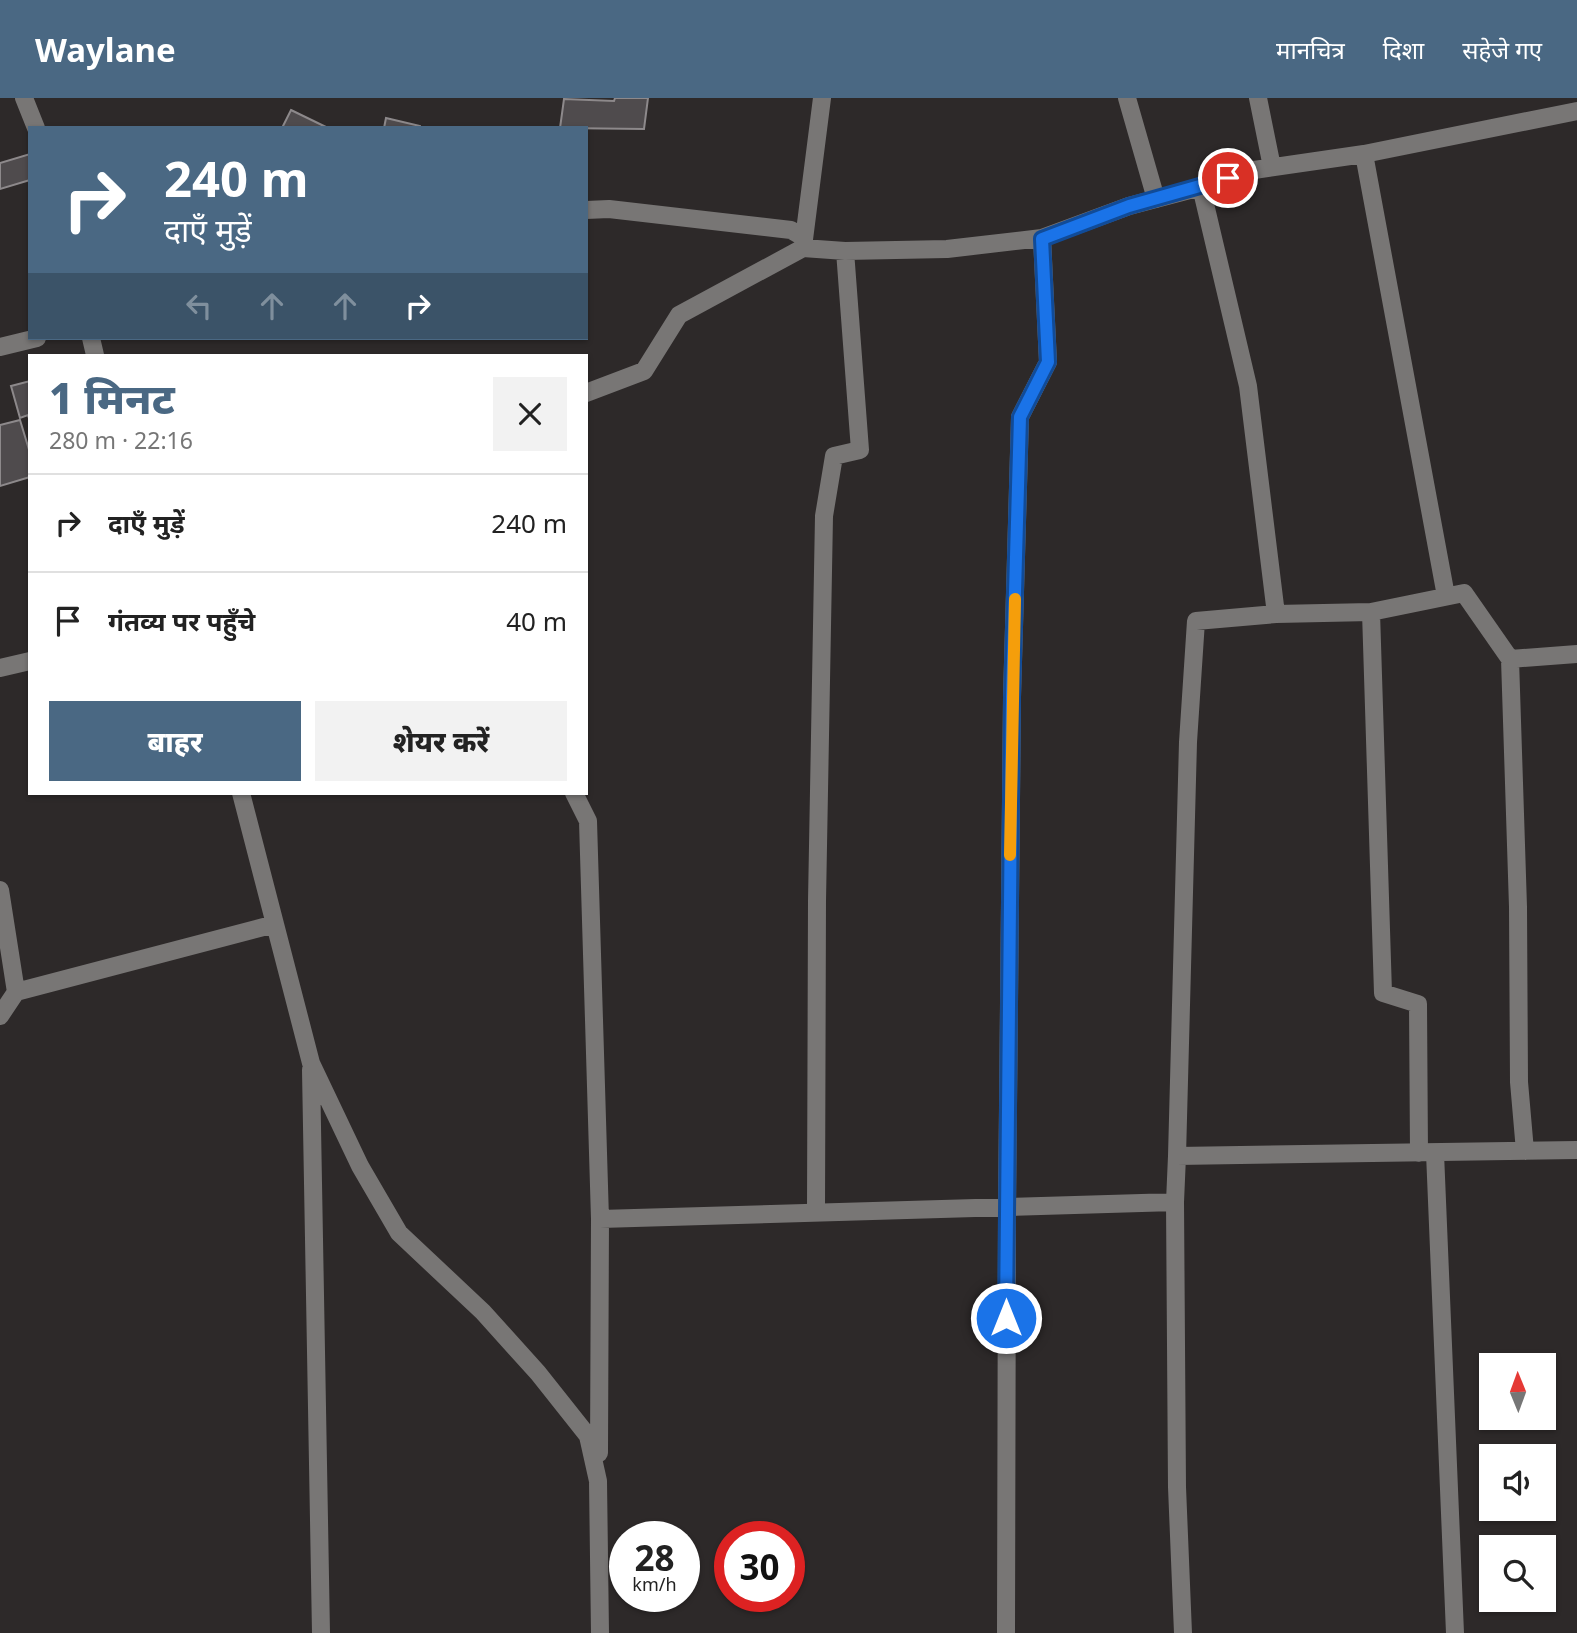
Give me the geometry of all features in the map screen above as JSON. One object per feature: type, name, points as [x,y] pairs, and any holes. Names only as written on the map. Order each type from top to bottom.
[{"type":"street","points":[[24,98],[35,126]]},
{"type":"street","points":[[803,242],[822,98]]},
{"type":"street","points":[[1127,98],[1156,199]]},
{"type":"street","points":[[1258,98],[1272,167]]},
{"type":"street","points":[[588,210],[609,209],[791,230],[803,242],[845,251],[947,249],[1042,239],[1129,206],[1254,170],[1364,154],[1577,111]]},
{"type":"street","points":[[1364,154],[1446,596]]},
{"type":"street","points":[[1201,187],[1248,386],[1276,614]]},
{"type":"street","points":[[1006,1633],[1012,697],[1020,417],[1048,362],[1042,239]]},
{"type":"street","points":[[588,392],[644,371],[679,315],[803,242]]},
{"type":"street","points":[[816,1212],[817,901],[824,516],[834,456],[860,450],[845,251]]},
{"type":"street","points":[[0,347],[29,340]]},
{"type":"street","points":[[1183,1633],[1177,1487],[1175,1202],[1188,742],[1196,621],[1276,614],[1371,612],[1464,593],[1510,659],[1518,907],[1519,1082],[1525,1151]]},
{"type":"street","points":[[1371,612],[1383,993],[1418,1004],[1455,1633]]},
{"type":"street","points":[[1510,659],[1577,654]]},
{"type":"street","points":[[0,668],[28,661]]},
{"type":"street","points":[[242,795],[311,1063],[360,1166],[399,1233],[483,1312],[538,1373],[588,1436],[598,1481]]},
{"type":"street","points":[[575,795],[588,821],[600,1219],[600,1633]]},
{"type":"street","points":[[0,890],[16,992]]},
{"type":"street","points":[[0,1016],[16,992],[275,923]]},
{"type":"street","points":[[311,1063],[321,1633]]},
{"type":"street","points":[[1177,1156],[1577,1150]]},
{"type":"street","points":[[600,1219],[1175,1202]]},
{"type":"building","points":[[615,98],[648,98],[644,129],[560,126],[564,99],[614,101]]},
{"type":"building","points":[[291,110],[324,126],[283,126]]},
{"type":"building","points":[[386,118],[420,126],[384,126]]},
{"type":"building","points":[[28,155],[28,181],[0,189],[0,163]]},
{"type":"building","points":[[28,382],[28,415],[20,418],[11,386]]},
{"type":"building","points":[[20,420],[28,446],[28,478],[0,486],[0,425]]},
{"type":"slow traffic","points":[[1010,855],[1015,599]]},
{"type":"route","points":[[1006,1318],[1012,697],[1020,417],[1048,362],[1042,239],[1129,206],[1228,178]]}]
